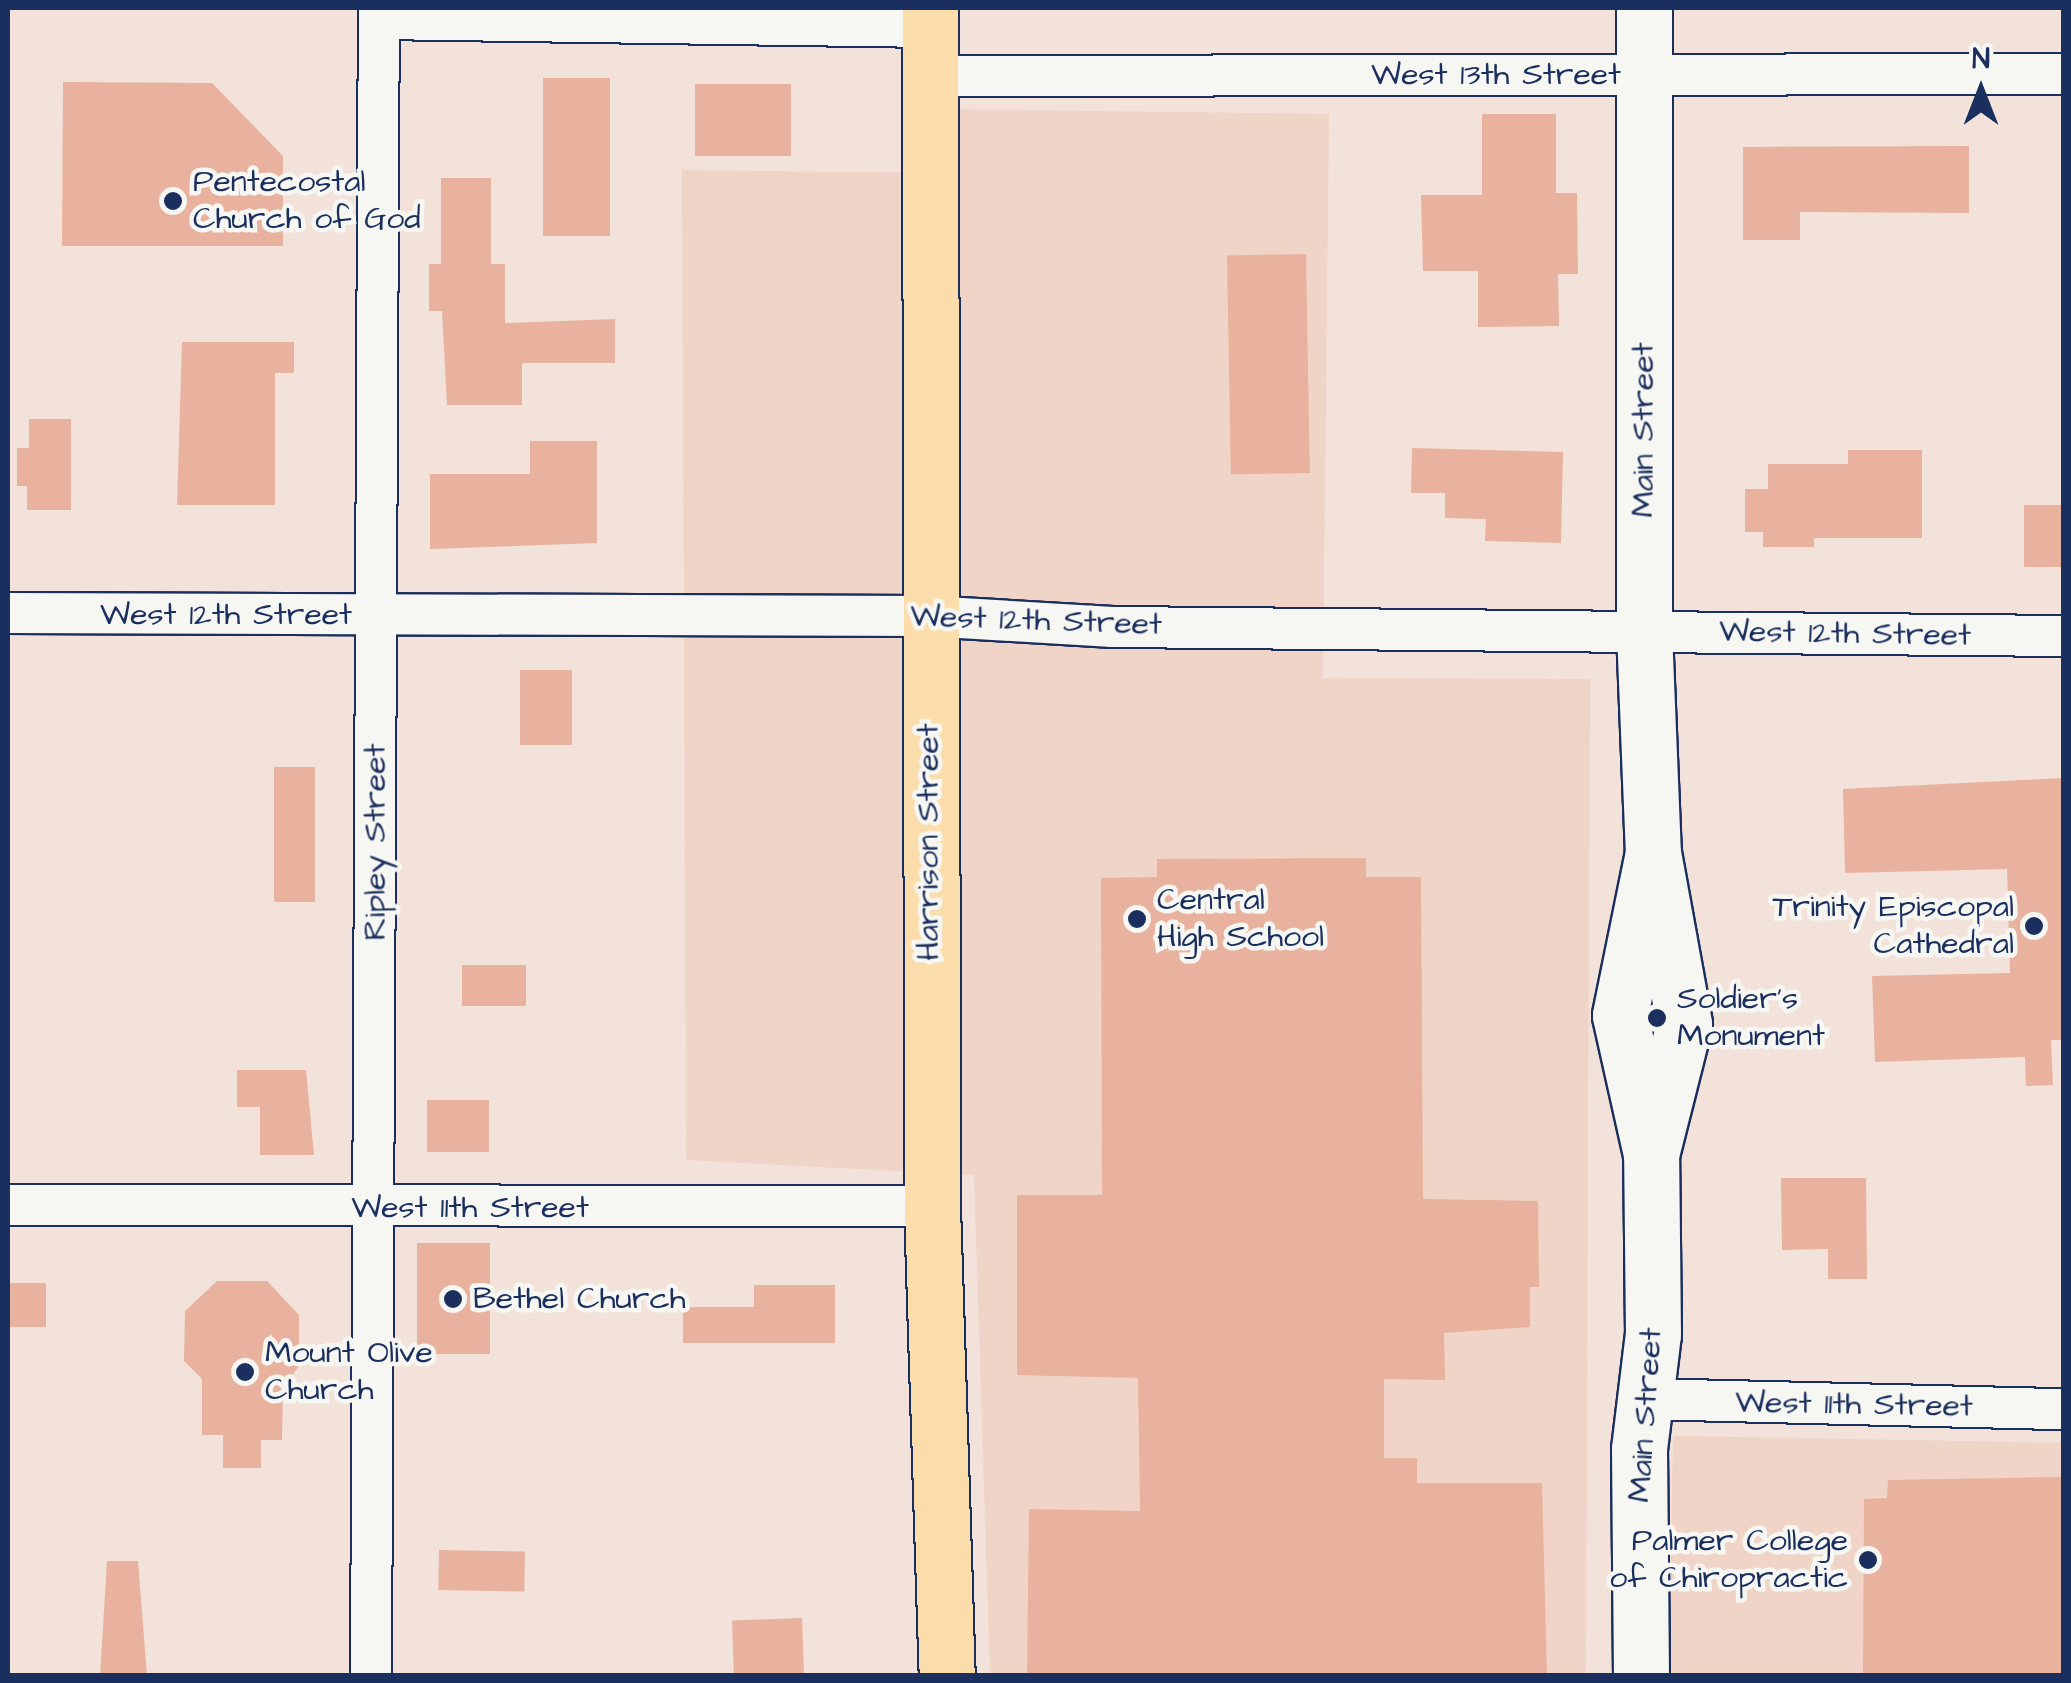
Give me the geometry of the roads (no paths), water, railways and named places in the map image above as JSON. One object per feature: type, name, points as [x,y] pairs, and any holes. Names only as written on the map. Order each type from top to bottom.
[{"type":"highway","name":"Harrison Street","points":[[930,36],[927,616],[932,1206],[947,1676]]},
{"type":"street","name":"Main Street","points":[[1641,1676],[1651,1154],[1620,1015],[1653,853],[1644,631],[1644,8]]},
{"type":"street","name":"West 13th Street","points":[[379,13],[930,36],[1644,74],[2064,74]]},
{"type":"street","name":"Ripley Street","points":[[371,1676],[379,13]]},
{"type":"street","name":"West 12th Street","points":[[8,614],[927,616],[1113,627],[2064,636]]},
{"type":"street","name":"West 11th Street","points":[[8,1205],[932,1206]]},
{"type":"street","name":"West 11th Street","points":[[1645,1399],[2064,1409]]},
{"type":"place","name":"Pentecostal Church of God","points":[[173,201]]},
{"type":"place","name":"Central High School","points":[[1137,919]]},
{"type":"place","name":"Trinity Episcopal Cathedral","points":[[2034,926]]},
{"type":"place","name":"Soldier's Monument","points":[[1657,1018]]},
{"type":"place","name":"Bethel Church","points":[[453,1299]]},
{"type":"place","name":"Mount Olive Church","points":[[245,1372]]},
{"type":"place","name":"Palmer College of Chiropractic","points":[[1868,1560]]}]
